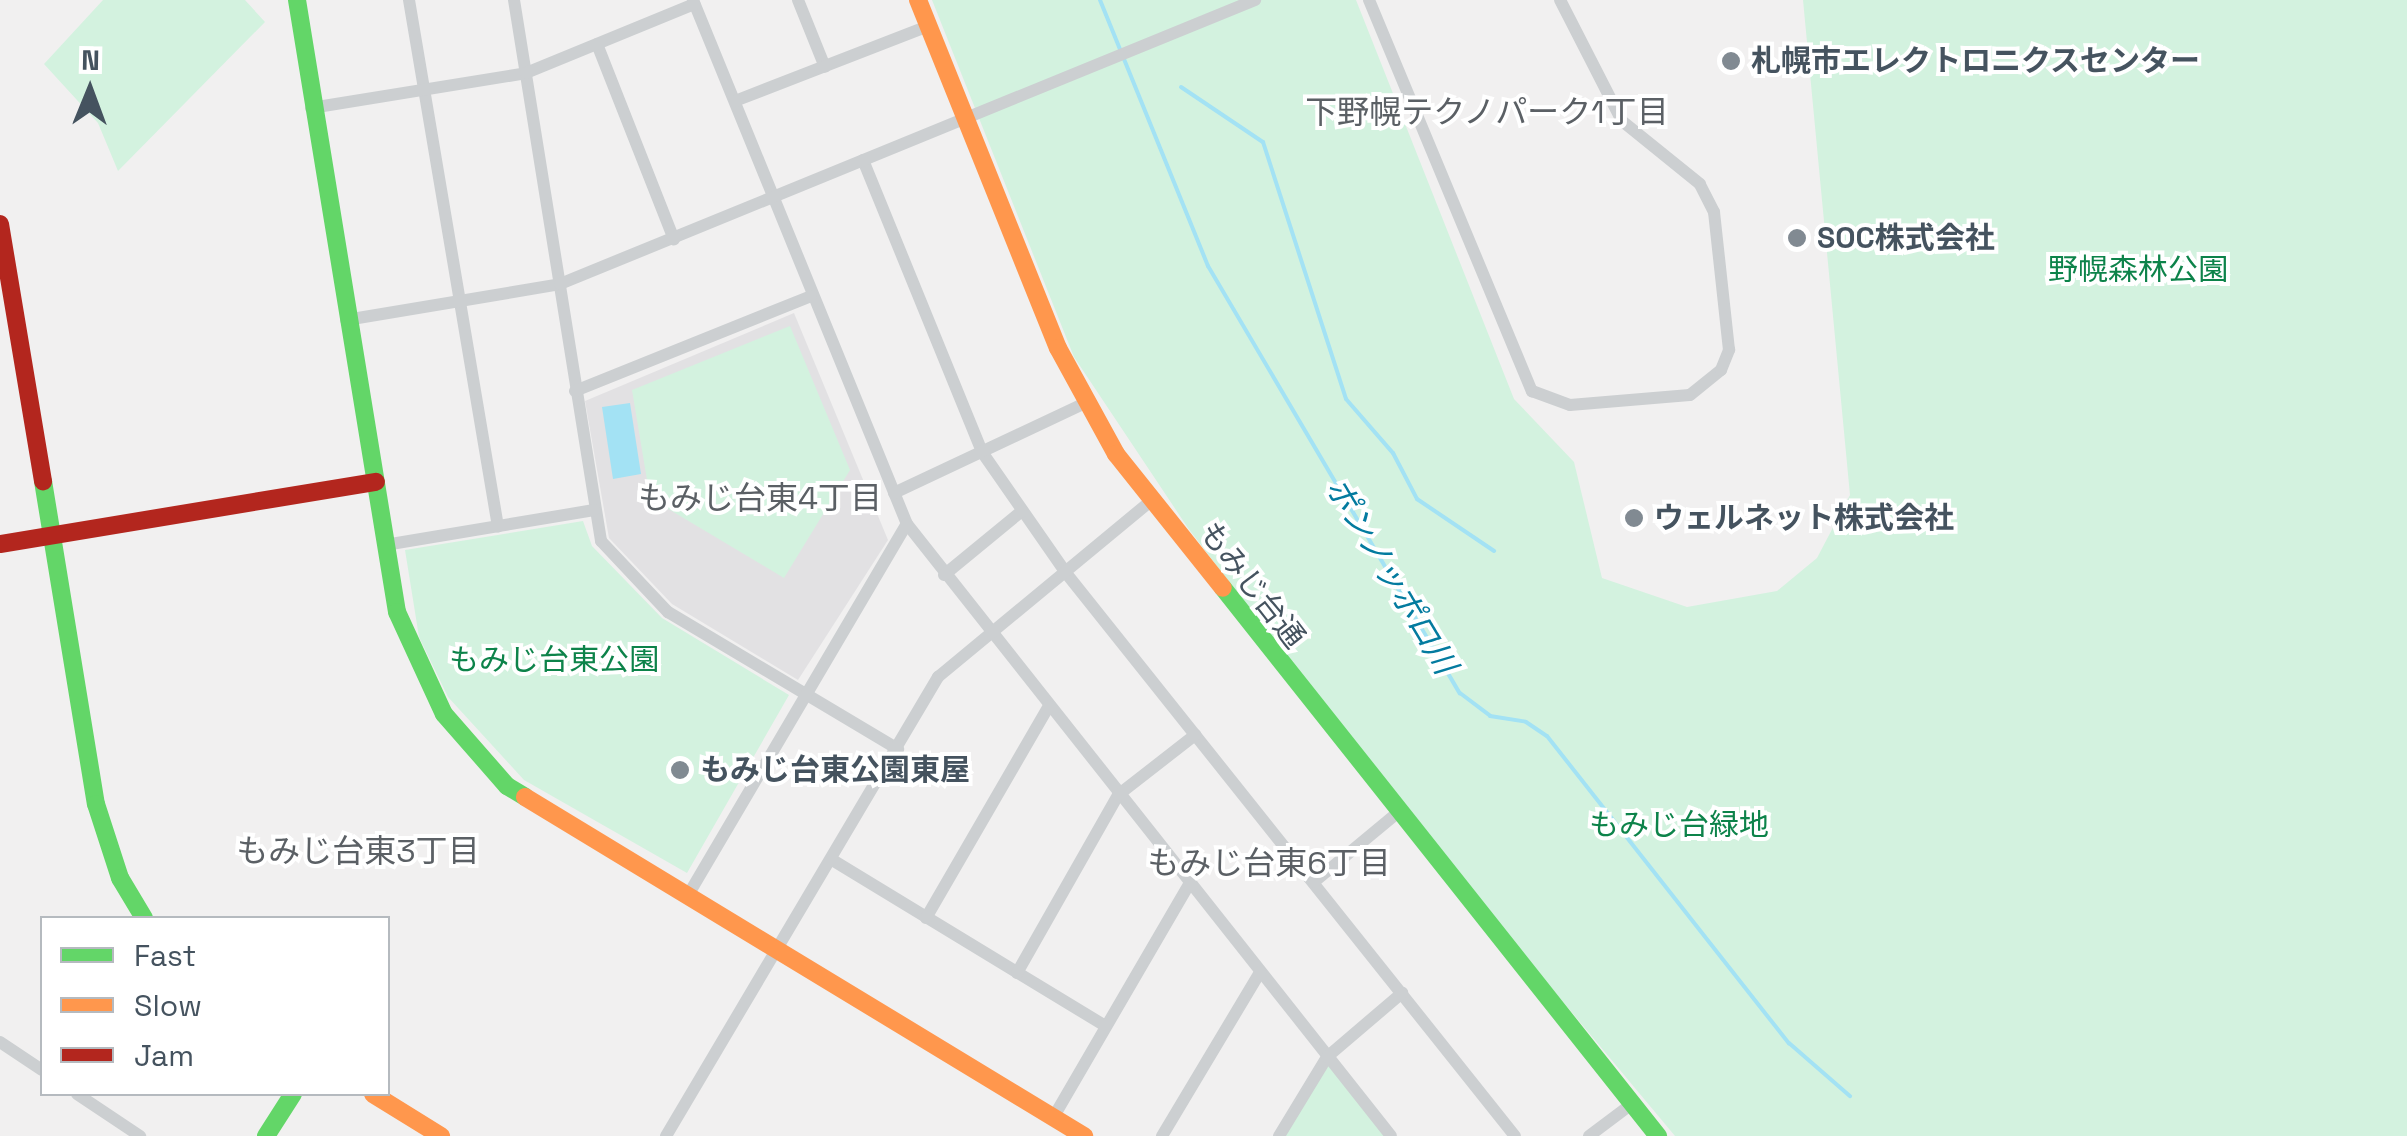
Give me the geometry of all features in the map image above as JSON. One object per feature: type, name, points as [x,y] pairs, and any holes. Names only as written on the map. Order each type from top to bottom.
[{"type":"street","points":[[297,0],[346,320],[397,612],[419,667],[474,753],[506,786],[1084,1136]]},
{"type":"street","points":[[409,0],[498,527]]},
{"type":"street","points":[[514,0],[601,541],[668,612],[898,749]]},
{"type":"street","points":[[798,0],[825,67]]},
{"type":"street","name":"もみじ台通","points":[[918,0],[1085,403],[1151,501],[1658,1136]]},
{"type":"street","points":[[346,320],[560,284],[1255,0]]},
{"type":"street","points":[[1369,0],[1532,391],[1570,405],[1690,395],[1722,370],[1729,350],[1714,212],[1700,184],[1622,121],[1560,0]]},
{"type":"street","points":[[312,108],[526,73],[693,2],[907,524],[1118,796],[1391,1136]]},
{"type":"street","points":[[735,102],[928,26]]},
{"type":"street","points":[[597,44],[674,239]]},
{"type":"street","points":[[863,160],[982,452],[1066,573],[1515,1136]]},
{"type":"street","points":[[0,224],[96,804],[120,878],[143,916]]},
{"type":"street","points":[[576,391],[811,296]]},
{"type":"street","points":[[894,493],[1085,403]]},
{"type":"street","points":[[0,544],[376,482]]},
{"type":"street","points":[[666,1136],[780,952],[938,678],[1151,501]]},
{"type":"street","points":[[385,544],[594,510]]},
{"type":"street","points":[[944,575],[1022,511]]},
{"type":"street","points":[[687,896],[907,524]]},
{"type":"street","points":[[926,918],[1049,706]]},
{"type":"street","points":[[1017,973],[1118,796],[1195,735]]},
{"type":"street","points":[[1314,882],[1397,813]]},
{"type":"street","points":[[834,861],[1104,1024]]},
{"type":"street","points":[[1053,1118],[1104,1024],[1190,883]]},
{"type":"street","points":[[1162,1136],[1260,972]]},
{"type":"street","points":[[1279,1136],[1328,1057],[1402,993]]},
{"type":"street","points":[[0,1042],[40,1069]]},
{"type":"street","points":[[80,1096],[140,1136]]},
{"type":"street","points":[[266,1136],[292,1096]]},
{"type":"street","points":[[376,1096],[442,1136]]},
{"type":"street","points":[[1589,1136],[1633,1103]]},
{"type":"shaded area","points":[[794,313],[888,540],[798,680],[672,604],[609,538],[585,401]]},
{"type":"green space","points":[[103,0],[245,0],[265,22],[118,171],[98,123],[44,64]]},
{"type":"green space","points":[[932,0],[1356,0],[1514,399],[1574,462],[1602,578],[1687,607],[1777,591],[1817,558],[1850,495],[1803,0],[2407,0],[2407,1136],[1675,1136],[1397,803],[1188,528],[1074,357]]},
{"type":"green space","points":[[790,326],[850,470],[784,578],[650,498],[632,390]]},
{"type":"green space","name":"もみじ台東公園","points":[[583,521],[592,546],[662,618],[789,695],[687,873],[524,780],[448,697],[419,637],[405,550]]},
{"type":"green space","points":[[1327,1057],[1391,1136],[1279,1136]]},
{"type":"water","points":[[630,403],[641,474],[613,479],[602,407]]},
{"type":"waterway","name":"ポンノッポロ川","points":[[1100,0],[1208,266],[1460,693],[1490,716],[1526,722],[1547,736],[1789,1043],[1850,1096]]},
{"type":"waterway","points":[[1181,87],[1263,142],[1346,399],[1393,453],[1417,499],[1494,551]]},
{"type":"traffic: fast","points":[[297,0],[397,612],[444,714],[507,786],[525,797]]},
{"type":"traffic: fast","points":[[43,481],[96,804],[120,878],[143,916]]},
{"type":"traffic: fast","points":[[1223,588],[1658,1136]]},
{"type":"traffic: fast","points":[[266,1136],[292,1096]]},
{"type":"traffic: slow","points":[[918,0],[1058,348],[1116,454],[1223,588]]},
{"type":"traffic: slow","points":[[525,797],[1084,1136]]},
{"type":"traffic: slow","points":[[376,1096],[441,1136]]},
{"type":"traffic: jam","points":[[0,224],[43,481]]},
{"type":"traffic: jam","points":[[0,544],[376,482]]},
{"type":"place","name":"札幌市エレクトロニクスセンター","points":[[1731,61]]},
{"type":"place","name":"SOC株式会社","points":[[1797,238]]},
{"type":"place","name":"ウェルネット株式会社","points":[[1634,518]]},
{"type":"place","name":"もみじ台東公園東屋","points":[[680,770]]},
{"type":"district","name":"下野幌テクノパーク1丁目","points":[[1487,112]]},
{"type":"district","name":"もみじ台東4丁目","points":[[760,498]]},
{"type":"district","name":"もみじ台東3丁目","points":[[358,851]]},
{"type":"district","name":"もみじ台東6丁目","points":[[1269,863]]},
{"type":"park label","name":"野幌森林公園","points":[[2138,270]]},
{"type":"park label","name":"もみじ台緑地","points":[[1679,825]]}]
